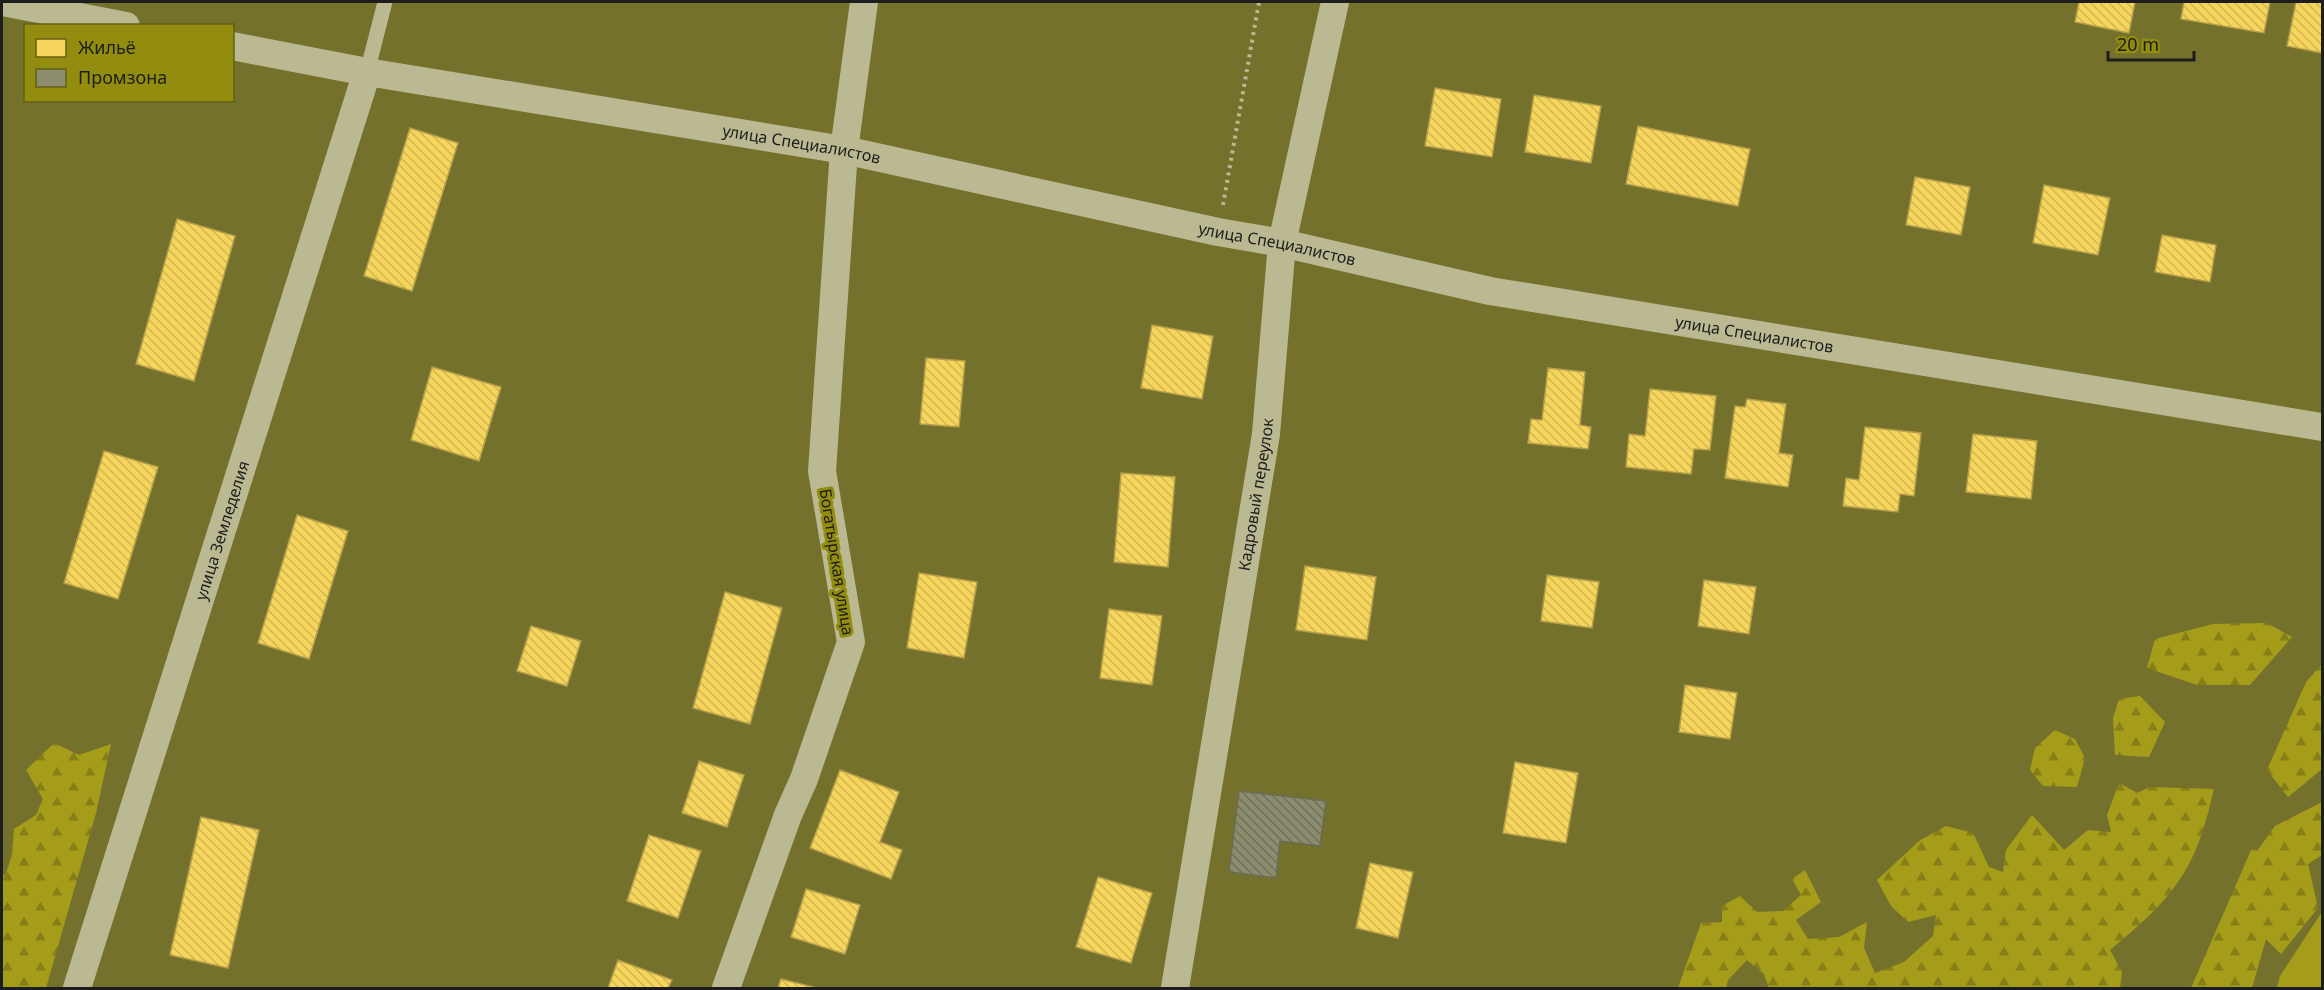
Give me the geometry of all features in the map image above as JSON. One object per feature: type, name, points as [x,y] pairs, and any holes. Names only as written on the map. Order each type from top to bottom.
[{"type":"street","points":[[2,2],[116,24]]},
{"type":"street","name":"Богатырская улица","points":[[726,988],[788,815],[804,779],[851,642],[822,471],[844,150],[864,2]]},
{"type":"street","name":"Кадровый переулок","points":[[1174,988],[1266,434],[1282,243],[1335,2]]},
{"type":"street","name":"улица Специалистов","points":[[234,46],[367,72],[844,150],[1218,232],[1282,243],[1490,291],[2322,427]]},
{"type":"street","name":"улица Земледелия","points":[[77,988],[367,72]]},
{"type":"lane","points":[[367,72],[385,2]]},
{"type":"path","points":[[1218,232],[1260,2]]},
{"type":"green space","points":[[2267,623],[2292,637],[2250,685],[2197,685],[2147,668],[2155,639],[2213,624]]},
{"type":"green space","points":[[2322,664],[2322,769],[2288,797],[2267,770],[2306,682]]},
{"type":"green space","points":[[2140,696],[2165,722],[2149,757],[2115,755],[2113,718],[2119,699]]},
{"type":"green space","points":[[2055,730],[2075,739],[2085,758],[2077,787],[2043,786],[2030,770],[2035,748]]},
{"type":"green space","points":[[54,743],[79,755],[111,744],[96,813],[46,988],[2,988],[2,873],[5,876],[12,855],[14,829],[36,815],[43,799],[26,770]]},
{"type":"green space","points":[[2119,783],[2137,793],[2150,787],[2214,789],[2198,845],[2175,887],[2139,925],[2110,950],[2122,972],[2120,988],[1769,988],[1764,974],[1747,960],[1728,980],[1726,988],[1678,988],[1701,923],[1722,922],[1722,906],[1740,896],[1757,912],[1783,911],[1801,895],[1792,879],[1805,870],[1821,902],[1796,920],[1808,939],[1839,937],[1867,922],[1864,948],[1875,973],[1904,962],[1933,936],[1936,915],[1908,922],[1891,906],[1877,880],[1919,841],[1946,826],[1973,833],[1989,867],[2003,872],[2006,850],[2032,815],[2064,850],[2088,830],[2111,832],[2107,815]]},
{"type":"green space","points":[[2322,802],[2322,855],[2308,864],[2318,908],[2281,954],[2266,939],[2252,988],[2191,988],[2252,848],[2257,851],[2275,826]]},
{"type":"green space","points":[[2322,912],[2322,988],[2277,988],[2280,976]]},
{"type":"building: Жильё","points":[[2079,2],[2135,2],[2129,33],[2075,22]]},
{"type":"building: Жильё","points":[[2184,2],[2270,2],[2264,33],[2181,19]]},
{"type":"building: Жильё","points":[[2296,2],[2322,2],[2322,53],[2287,46]]},
{"type":"building: Жильё","points":[[1435,88],[1501,99],[1492,157],[1425,146]]},
{"type":"building: Жильё","points":[[1534,95],[1601,106],[1591,163],[1525,152]]},
{"type":"building: Жильё","points":[[1638,126],[1750,149],[1738,206],[1626,184]]},
{"type":"building: Жильё","points":[[410,128],[458,143],[412,291],[364,276]]},
{"type":"building: Жильё","points":[[1915,177],[1970,187],[1961,235],[1906,225]]},
{"type":"building: Жильё","points":[[2044,185],[2110,198],[2098,255],[2033,243]]},
{"type":"building: Жильё","points":[[177,219],[235,236],[194,381],[136,364]]},
{"type":"building: Жильё","points":[[2162,235],[2216,245],[2210,282],[2155,272]]},
{"type":"building: Жильё","points":[[1152,325],[1213,336],[1202,399],[1141,388]]},
{"type":"building: Жильё","points":[[926,358],[965,361],[959,427],[920,424]]},
{"type":"building: Жильё","points":[[432,367],[501,387],[479,461],[411,440]]},
{"type":"building: Жильё","points":[[1548,368],[1585,372],[1580,425],[1591,427],[1588,449],[1528,443],[1531,419],[1542,420]]},
{"type":"building: Жильё","points":[[1650,389],[1716,396],[1710,450],[1694,449],[1691,474],[1626,467],[1629,434],[1645,436]]},
{"type":"building: Жильё","points":[[1747,399],[1786,404],[1779,453],[1793,455],[1788,487],[1725,478],[1735,406],[1745,407]]},
{"type":"building: Жильё","points":[[1865,427],[1921,433],[1914,496],[1900,494],[1898,512],[1843,506],[1846,478],[1859,480]]},
{"type":"building: Жильё","points":[[1973,434],[2037,441],[2031,499],[1966,492]]},
{"type":"building: Жильё","points":[[104,451],[158,467],[118,599],[64,583]]},
{"type":"building: Жильё","points":[[1121,473],[1175,477],[1168,567],[1114,562]]},
{"type":"building: Жильё","points":[[297,515],[348,531],[309,659],[258,643]]},
{"type":"building: Жильё","points":[[1305,566],[1376,577],[1367,640],[1296,630]]},
{"type":"building: Жильё","points":[[919,573],[977,582],[964,658],[907,648]]},
{"type":"building: Жильё","points":[[1547,575],[1599,582],[1592,628],[1541,621]]},
{"type":"building: Жильё","points":[[1704,580],[1756,587],[1749,634],[1698,626]]},
{"type":"building: Жильё","points":[[725,592],[782,608],[750,724],[693,708]]},
{"type":"building: Жильё","points":[[1109,609],[1162,616],[1152,685],[1100,678]]},
{"type":"building: Жильё","points":[[531,626],[581,641],[567,686],[517,671]]},
{"type":"building: Жильё","points":[[1685,685],[1737,693],[1730,739],[1679,732]]},
{"type":"building: Жильё","points":[[699,761],[744,775],[727,827],[682,813]]},
{"type":"building: Жильё","points":[[1515,762],[1578,773],[1566,843],[1503,833]]},
{"type":"building: Жильё","points":[[840,770],[899,792],[880,842],[902,850],[891,879],[810,848]]},
{"type":"building: Жильё","points":[[201,817],[259,830],[228,968],[170,955]]},
{"type":"building: Жильё","points":[[649,835],[701,851],[678,918],[627,901]]},
{"type":"building: Жильё","points":[[1370,863],[1413,872],[1398,938],[1356,928]]},
{"type":"building: Жильё","points":[[1098,877],[1152,893],[1131,963],[1076,947]]},
{"type":"building: Жильё","points":[[806,889],[860,905],[845,954],[791,937]]},
{"type":"building: Жильё","points":[[618,960],[672,980],[668,988],[608,988]]},
{"type":"building: Жильё","points":[[781,979],[817,988],[778,988]]},
{"type":"building: Промзона","points":[[1239,791],[1326,801],[1320,846],[1280,841],[1276,878],[1229,872]]}]
